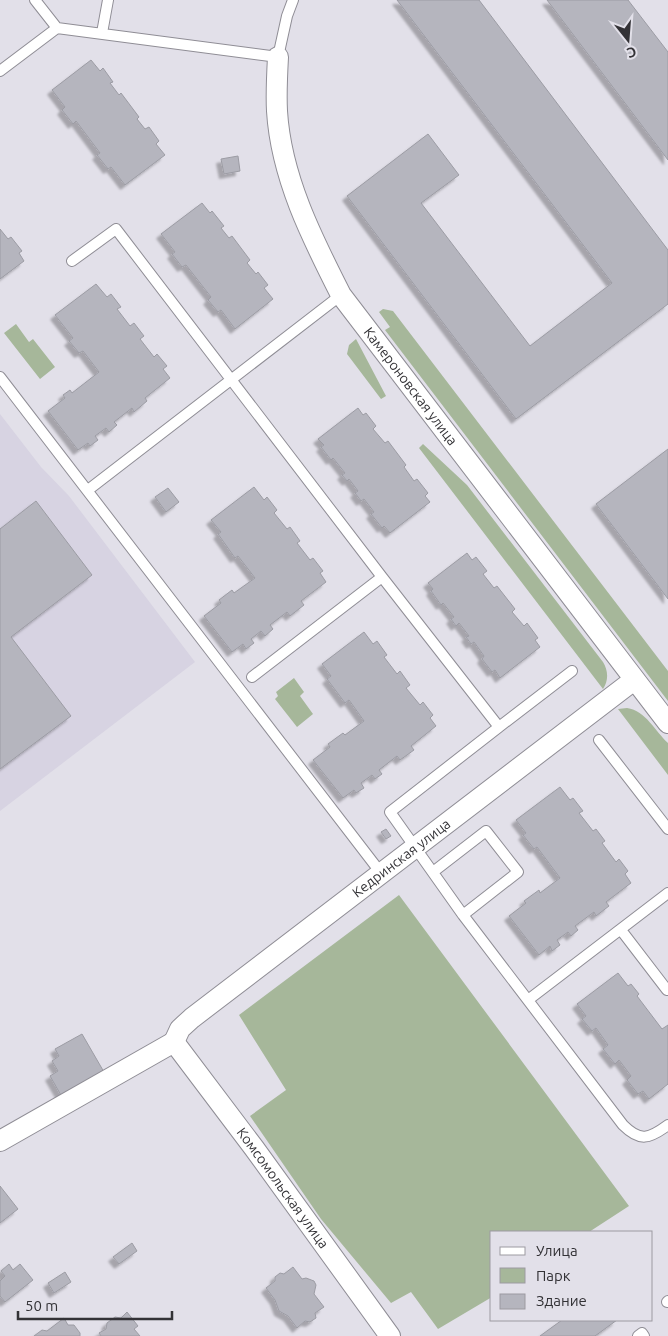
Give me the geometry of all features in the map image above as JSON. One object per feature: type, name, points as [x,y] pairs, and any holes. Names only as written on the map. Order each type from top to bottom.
[{"type":"street","name":"Камероновская улица","points":[[278,57],[277,112],[286,162],[303,215],[341,295],[668,723]]},
{"type":"street","name":"Кедринская улица","points":[[174,1042],[180,1029],[192,1018],[634,680]]},
{"type":"street","points":[[0,1141],[174,1042]]},
{"type":"street","name":"Комсомольская улица","points":[[174,1042],[254,1148],[390,1336]]},
{"type":"lane","points":[[35,0],[57,28]]},
{"type":"lane","points":[[102,33],[108,0]]},
{"type":"lane","name":"Камероновская улица","points":[[278,57],[287,16],[293,0]]},
{"type":"lane","points":[[0,71],[57,28],[278,57]]},
{"type":"lane","points":[[72,261],[116,229],[382,578],[499,727]]},
{"type":"lane","points":[[88,490],[341,295]]},
{"type":"lane","points":[[0,377],[381,874]]},
{"type":"lane","points":[[252,678],[382,578]]},
{"type":"lane","points":[[572,671],[390,812],[404,830],[414,849],[433,872],[463,915],[623,1125],[632,1134],[644,1138],[656,1134],[668,1125]]},
{"type":"lane","points":[[598,740],[668,829]]},
{"type":"lane","points":[[433,872],[486,831],[518,872],[463,915]]},
{"type":"lane","points":[[528,1000],[668,893]]},
{"type":"lane","points":[[621,930],[668,989]]},
{"type":"lane","points":[[638,1336],[642,1333],[644,1336]]},
{"type":"shaded area","points":[[0,414],[41,467],[69,496],[195,662],[0,811]]},
{"type":"green space","points":[[383,309],[393,311],[668,671],[668,701],[385,330],[390,327],[379,312]]},
{"type":"green space","points":[[16,324],[29,342],[33,339],[55,367],[40,379],[4,333]]},
{"type":"green space","points":[[356,339],[386,396],[381,399],[347,354],[349,345]]},
{"type":"green space","points":[[423,444],[467,485],[603,662],[607,675],[603,689],[419,448]]},
{"type":"green space","points":[[294,678],[304,692],[300,696],[313,714],[297,727],[275,699],[278,696],[276,692]]},
{"type":"green space","points":[[627,708],[645,717],[668,743],[668,775],[618,709]]},
{"type":"green space","points":[[399,895],[629,1206],[591,1231],[490,1231],[490,1298],[438,1329],[411,1292],[391,1303],[321,1219],[250,1116],[286,1090],[239,1015]]},
{"type":"building","points":[[397,0],[479,0],[668,250],[668,304],[516,419],[347,196],[428,134],[459,175],[421,203],[530,346],[612,283]]},
{"type":"building","points":[[547,0],[628,0],[668,52],[668,160]]},
{"type":"building","points":[[91,60],[100,71],[103,68],[113,82],[110,83],[119,95],[121,93],[139,117],[137,119],[145,129],[149,127],[159,141],[156,144],[165,155],[125,185],[111,167],[108,169],[97,155],[100,153],[76,121],[73,124],[62,110],[65,107],[52,90]]},
{"type":"building","points":[[238,156],[240,171],[224,174],[221,159]]},
{"type":"building","points":[[202,203],[210,213],[212,211],[224,226],[221,228],[229,238],[232,236],[250,260],[247,263],[256,274],[258,272],[268,285],[264,288],[273,299],[235,329],[221,310],[218,312],[208,300],[211,297],[186,265],[182,267],[172,254],[175,252],[161,234]]},
{"type":"building","points":[[0,229],[8,239],[11,237],[22,251],[19,253],[24,261],[0,279]]},
{"type":"building","points":[[96,284],[107,297],[111,294],[121,307],[117,309],[130,326],[134,323],[144,336],[140,339],[154,357],[157,354],[167,366],[163,369],[170,378],[145,398],[147,401],[134,412],[132,408],[114,422],[117,425],[109,432],[106,428],[95,436],[98,440],[90,446],[88,443],[78,450],[48,411],[65,398],[63,395],[70,390],[72,393],[99,372],[83,351],[79,353],[69,341],[73,338],[55,315]]},
{"type":"building","points":[[358,408],[363,415],[366,413],[376,426],[373,429],[385,443],[388,441],[406,465],[404,467],[414,481],[417,479],[428,493],[425,496],[430,502],[390,533],[384,526],[382,528],[371,514],[374,512],[364,499],[361,501],[355,493],[358,491],[349,479],[347,481],[342,475],[345,473],[333,458],[331,460],[321,447],[324,445],[318,439]]},
{"type":"building","points":[[668,449],[668,599],[596,504]]},
{"type":"building","points":[[254,487],[264,500],[267,497],[277,510],[274,513],[287,529],[290,527],[300,541],[297,543],[310,560],[313,558],[323,571],[320,573],[326,582],[301,601],[304,605],[290,616],[287,612],[270,625],[273,629],[265,636],[261,631],[251,639],[254,643],[246,649],[243,644],[232,652],[204,616],[221,603],[219,600],[232,590],[234,593],[255,578],[238,556],[235,558],[218,534],[221,532],[211,520]]},
{"type":"building","points":[[168,488],[179,502],[166,512],[155,497]]},
{"type":"building","points":[[36,501],[92,575],[11,637],[71,716],[0,769],[0,529]]},
{"type":"building","points":[[467,553],[472,560],[476,557],[487,571],[483,574],[494,588],[497,586],[515,609],[512,612],[524,626],[527,623],[538,638],[535,640],[540,647],[500,678],[495,670],[492,672],[482,659],[484,656],[474,642],[471,644],[466,637],[469,636],[459,623],[456,626],[451,619],[454,617],[443,603],[441,605],[428,583]]},
{"type":"building","points":[[364,632],[373,644],[377,641],[387,655],[384,657],[397,674],[400,671],[410,685],[406,688],[420,705],[423,702],[433,715],[430,718],[436,726],[411,746],[414,750],[400,760],[397,756],[379,770],[382,774],[375,779],[372,775],[361,783],[364,788],[356,793],[354,790],[343,798],[313,760],[330,747],[328,744],[343,733],[345,735],[364,721],[349,700],[345,703],[327,679],[331,676],[322,664]]},
{"type":"building","points":[[560,787],[570,800],[573,798],[583,811],[579,813],[593,831],[596,829],[605,841],[602,843],[616,862],[619,859],[628,871],[625,874],[631,883],[606,902],[609,906],[596,916],[594,912],[575,926],[578,930],[571,936],[568,932],[557,940],[560,945],[552,951],[550,946],[539,955],[509,916],[526,903],[524,901],[539,890],[540,893],[560,878],[537,847],[534,849],[523,835],[526,833],[516,820]]},
{"type":"building","points":[[386,829],[391,836],[386,839],[381,832]]},
{"type":"building","points":[[618,973],[628,986],[631,984],[639,994],[637,996],[662,1029],[668,1025],[668,1084],[649,1099],[643,1091],[638,1094],[627,1080],[631,1076],[619,1060],[615,1064],[603,1049],[608,1045],[596,1028],[592,1031],[582,1019],[586,1016],[577,1004]]},
{"type":"building","points":[[82,1034],[104,1072],[62,1097],[50,1076],[58,1071],[52,1061],[59,1056],[55,1049]]},
{"type":"building","points":[[0,1186],[18,1209],[0,1223]]},
{"type":"building","points":[[132,1243],[137,1251],[119,1264],[113,1257]]},
{"type":"building","points":[[9,1264],[13,1270],[20,1264],[33,1280],[5,1302],[0,1296],[0,1281],[5,1276],[1,1271]]},
{"type":"building","points":[[293,1267],[302,1279],[306,1278],[314,1281],[316,1285],[314,1294],[324,1307],[315,1313],[316,1318],[310,1322],[305,1321],[297,1328],[288,1316],[279,1311],[275,1300],[266,1288],[275,1281],[275,1277],[280,1273],[284,1274]]},
{"type":"building","points":[[65,1272],[71,1282],[54,1293],[48,1283]]},
{"type":"building","points":[[127,1312],[138,1326],[134,1329],[140,1336],[101,1336],[99,1333],[106,1329],[107,1323],[115,1317],[121,1318]]},
{"type":"building","points":[[64,1318],[68,1325],[74,1325],[80,1336],[34,1336],[42,1330],[47,1331]]},
{"type":"building","points":[[561,1321],[616,1321],[595,1336],[540,1336]]}]
